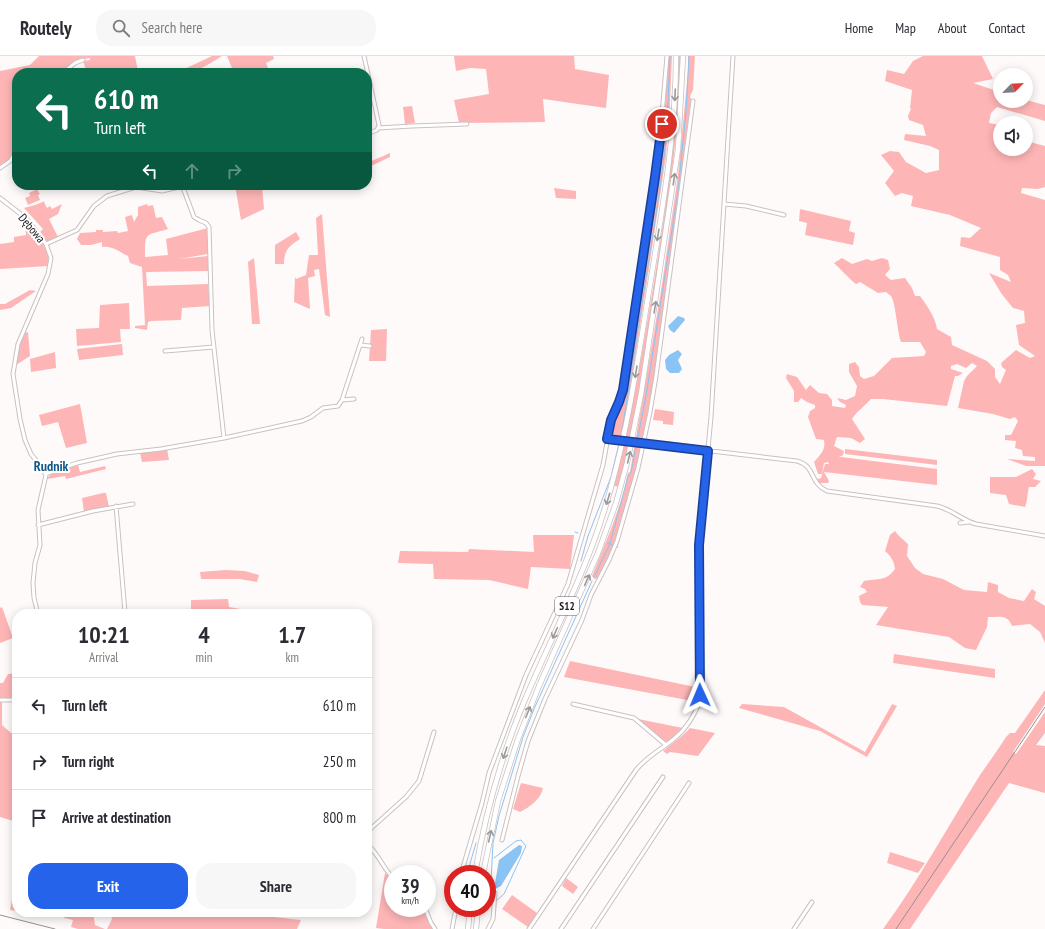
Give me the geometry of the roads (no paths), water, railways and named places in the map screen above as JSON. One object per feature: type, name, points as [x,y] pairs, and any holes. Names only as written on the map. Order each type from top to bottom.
[{"type":"highway","name":"S12","points":[[477,865],[489,809],[509,741],[530,686],[574,591],[590,552],[607,504],[620,458],[633,394],[665,197],[674,115],[676,56]]},
{"type":"highway","name":"S12","points":[[485,865],[498,801],[518,739],[539,686],[598,553],[616,503],[627,463],[643,380],[678,149],[683,56]]},
{"type":"highway","points":[[468,929],[469,917]]},
{"type":"highway","points":[[476,929],[477,917]]},
{"type":"street","points":[[364,56],[367,68]]},
{"type":"street","points":[[464,865],[491,767],[526,675],[567,589],[603,465],[611,420],[622,394],[659,150],[666,56]]},
{"type":"street","points":[[529,929],[638,768],[648,757],[678,736],[685,728],[700,699],[699,545],[708,451],[733,56]]},
{"type":"street","points":[[69,68],[75,63],[83,60]]},
{"type":"street","points":[[372,93],[378,128]]},
{"type":"street","points":[[502,840],[528,741],[582,620],[591,595],[615,548],[637,474],[656,376],[693,101]]},
{"type":"street","points":[[372,133],[378,128],[467,124]]},
{"type":"street","points":[[0,168],[12,157]]},
{"type":"street","points":[[46,244],[77,230],[94,206],[106,196],[128,190]]},
{"type":"street","points":[[153,190],[166,190]]},
{"type":"street","points":[[184,190],[194,215],[198,220],[206,223],[209,227],[210,295],[224,438]]},
{"type":"street","name":"Dębowa","points":[[0,198],[27,219],[46,244],[50,253],[49,271],[18,344],[13,366],[12,379],[25,440],[31,454],[45,474]]},
{"type":"street","points":[[724,204],[746,206],[784,215]]},
{"type":"street","points":[[37,609],[33,586],[35,563],[40,545],[38,510],[45,474],[77,463],[118,454],[224,438],[305,420],[322,408],[338,406],[342,400],[362,339]]},
{"type":"street","points":[[360,345],[370,346]]},
{"type":"street","points":[[165,351],[214,347]]},
{"type":"street","points":[[342,400],[354,399]]},
{"type":"street","points":[[607,439],[800,461],[809,468],[816,484],[827,491],[941,507],[969,522],[1045,536]]},
{"type":"street","points":[[38,524],[90,511],[133,504]]},
{"type":"street","points":[[116,506],[125,609]]},
{"type":"street","points":[[960,523],[969,522]]},
{"type":"street","points":[[0,700],[12,700]]},
{"type":"street","points":[[573,704],[634,718],[666,745]]},
{"type":"street","points":[[372,828],[406,797],[419,781],[434,732]]},
{"type":"street","points":[[561,929],[663,777]]},
{"type":"street","points":[[593,929],[689,783]]},
{"type":"street","points":[[372,849],[384,867]]},
{"type":"street","points":[[794,929],[812,902]]},
{"type":"street","points":[[429,917],[435,929]]},
{"type":"street","points":[[452,929],[454,917]]},
{"type":"street","points":[[488,929],[493,917]]},
{"type":"water","points":[[678,316],[684,318],[685,320],[674,333],[668,326]]},
{"type":"water","points":[[678,350],[682,354],[678,360],[682,369],[679,373],[670,373],[666,369],[665,360],[669,355]]},
{"type":"water","points":[[519,845],[522,846],[521,853],[501,886],[496,888],[496,877],[499,860]]},
{"type":"waterway","points":[[667,125],[670,56]]},
{"type":"waterway","points":[[594,577],[610,544],[628,476],[631,472],[646,396],[678,192],[686,111],[689,56]]},
{"type":"waterway","points":[[581,561],[588,536],[611,477],[622,431],[660,189],[667,131]]},
{"type":"waterway","points":[[608,543],[613,545]]},
{"type":"waterway","points":[[492,865],[493,843],[499,816],[523,737],[534,709],[592,581]]},
{"type":"waterway","points":[[494,858],[516,841],[521,840],[526,846],[504,894],[496,901]]},
{"type":"waterway","points":[[470,865],[476,843]]},
{"type":"railway","points":[[896,929],[1045,707]]},
{"type":"railway","points":[[0,915],[55,929]]},
{"type":"district","name":"Rudnik","points":[[51,466]]}]
